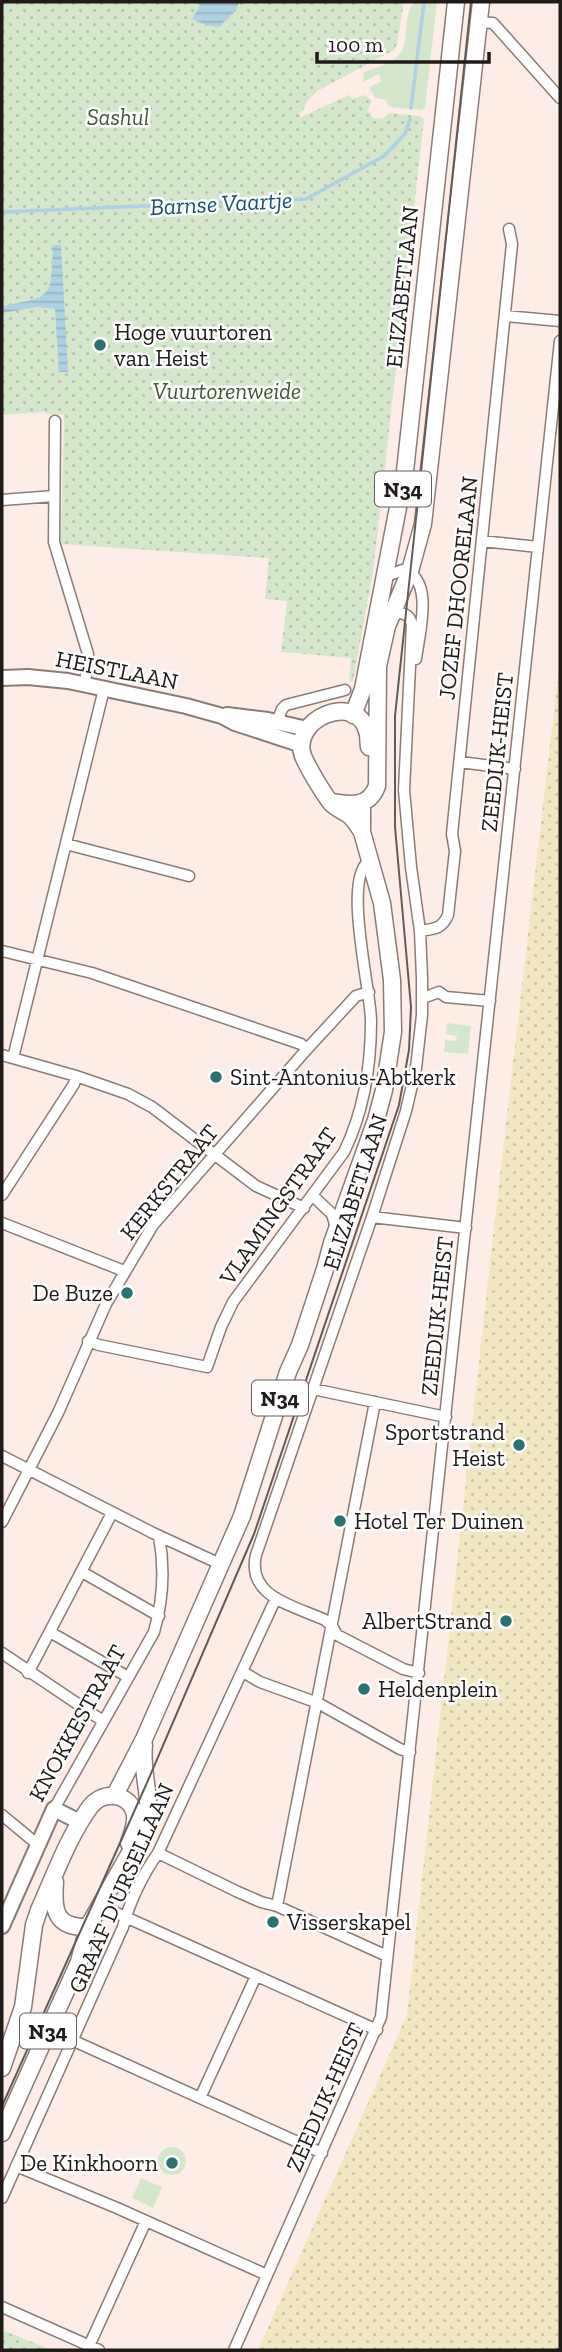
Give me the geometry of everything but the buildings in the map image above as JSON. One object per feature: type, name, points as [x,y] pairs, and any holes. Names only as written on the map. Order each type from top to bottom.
[{"type":"main road","name":"ELIZABETLAAN","points":[[353,715],[363,689],[405,471],[456,2]]},
{"type":"main road","name":"N34","points":[[480,22],[481,2]]},
{"type":"main road","name":"ELIZABETLAAN","points":[[377,764],[377,666],[387,626],[410,571],[423,524],[480,22]]},
{"type":"main road","name":"HEISTLAAN","points":[[2,678],[48,678],[85,684],[222,716],[235,723],[302,745]]},
{"type":"main road","points":[[302,745],[307,729],[324,714],[345,712],[353,715]]},
{"type":"main road","name":"HEISTLAAN","points":[[222,716],[237,715],[307,729]]},
{"type":"main road","name":"N34","points":[[115,1795],[144,1739],[249,1496],[376,1120],[389,1066],[393,1032],[392,980],[371,860],[362,832],[362,803],[374,793],[377,764],[370,757],[367,730],[353,715]]},
{"type":"main road","name":"N34","points":[[302,745],[303,755],[331,802],[351,817],[362,832]]},
{"type":"main road","points":[[331,802],[354,805],[362,803]]},
{"type":"main road","name":"N34","points":[[2,2133],[79,1962],[88,1927],[148,1821],[142,1760],[144,1739]]},
{"type":"main road","name":"N34","points":[[2,2068],[23,2007],[34,1925],[80,1822],[101,1797],[115,1795],[130,1804],[135,1818],[124,1866]]},
{"type":"main road","points":[[54,1809],[80,1822]]},
{"type":"main road","name":"KNOKKESTRAAT","points":[[2,1926],[6,1904],[54,1809]]},
{"type":"main road","name":"N34","points":[[56,1872],[54,1907],[57,1914],[67,1923],[88,1927]]},
{"type":"street","points":[[480,22],[493,23],[560,98]]},
{"type":"street","name":"JOZEF DHOORELAAN","points":[[420,931],[435,929],[444,924],[448,915],[455,852],[452,834],[512,244],[509,229]]},
{"type":"street","points":[[505,316],[560,321]]},
{"type":"street","name":"ZEEDIJK-HEIST","points":[[234,2350],[381,2017],[560,341]]},
{"type":"street","points":[[55,421],[53,532],[56,554],[88,654],[85,684]]},
{"type":"street","points":[[2,500],[54,496]]},
{"type":"street","points":[[482,541],[538,547]]},
{"type":"street","points":[[386,576],[396,571],[410,571]]},
{"type":"street","name":"ELIZABETLAAN","points":[[407,729],[423,598],[421,584],[410,571]]},
{"type":"street","name":"ELIZABETLAAN","points":[[276,1598],[263,1590],[254,1573],[256,1555],[372,1217],[411,1089],[420,1040],[423,998],[420,931],[405,819],[404,789],[412,625],[405,614],[399,612],[392,615]]},
{"type":"street","points":[[13,1058],[104,689]]},
{"type":"street","points":[[278,722],[286,705],[345,690]]},
{"type":"street","points":[[460,762],[515,769]]},
{"type":"street","points":[[66,844],[189,876]]},
{"type":"street","name":"VLAMINGSTRAAT","points":[[89,1341],[207,1367],[233,1302],[344,1152],[354,1133],[362,1105],[370,1060],[369,992],[356,901],[360,869],[371,860]]},
{"type":"street","points":[[2,951],[92,973],[301,1044],[307,1049]]},
{"type":"street","name":"KERKSTRAAT","points":[[2,1522],[30,1471],[124,1271],[153,1226],[307,1049],[356,996],[369,992]]},
{"type":"street","points":[[423,998],[439,992],[446,997],[490,1002]]},
{"type":"street","points":[[2,1055],[128,1094],[152,1107],[256,1186],[304,1208]]},
{"type":"street","points":[[2,1195],[74,1084],[76,1076]]},
{"type":"street","points":[[313,1196],[332,1214],[337,1230]]},
{"type":"street","points":[[372,1217],[466,1228]]},
{"type":"street","points":[[2,1223],[124,1271]]},
{"type":"street","points":[[313,1389],[446,1417]]},
{"type":"street","points":[[277,1906],[376,1402]]},
{"type":"street","points":[[2,1456],[111,1513],[220,1564]]},
{"type":"street","points":[[29,1673],[111,1513]]},
{"type":"street","name":"KNOKKESTRAAT","points":[[54,1809],[150,1641],[159,1616],[163,1579],[159,1536]]},
{"type":"street","points":[[82,1572],[159,1616]]},
{"type":"street","points":[[410,1752],[318,1703],[260,1682],[243,1672],[276,1598],[325,1620],[337,1635],[403,1669],[419,1673]]},
{"type":"street","points":[[51,1632],[128,1677]]},
{"type":"street","points":[[2,1653],[103,1721]]},
{"type":"street","name":"GRAAF D'URSELLAAN","points":[[2,2198],[74,2041],[150,1864],[158,1853],[234,1686],[243,1672]]},
{"type":"street","points":[[2,1815],[37,1844]]},
{"type":"street","points":[[158,1853],[261,1902],[277,1906],[387,1955]]},
{"type":"street","points":[[101,1906],[377,2030]]},
{"type":"street","points":[[200,2098],[256,1976]]},
{"type":"street","points":[[74,2041],[322,2153]]},
{"type":"street","points":[[16,2166],[267,2275]]},
{"type":"street","points":[[2,2307],[94,2348],[146,2221]]},
{"type":"green space","name":"Vuurtorenweide","points":[[2,2],[404,2],[394,50],[317,91],[299,113],[301,117],[349,95],[352,99],[364,95],[372,100],[368,110],[374,119],[384,118],[389,113],[420,116],[424,119],[373,572],[353,681],[349,681],[351,658],[281,652],[287,601],[265,599],[269,558],[61,544],[64,415],[44,412],[2,415]]},
{"type":"green space","points":[[414,2],[437,2],[425,108],[421,110],[389,107],[386,100],[375,98],[369,87],[381,82],[379,74],[363,82],[364,72],[399,55],[404,44],[408,15]]},
{"type":"green space","points":[[447,1023],[471,1026],[468,1054],[444,1052],[445,1040],[456,1041],[457,1036],[446,1034]]},
{"type":"green space","points":[[172,2147],[182,2151],[186,2161],[182,2171],[172,2175],[162,2171],[158,2161],[162,2151]]},
{"type":"green space","points":[[141,2178],[162,2187],[153,2208],[132,2198]]},
{"type":"green space","points":[[2,2330],[52,2350],[2,2350]]},
{"type":"sand","name":"AlbertStrand","points":[[560,659],[560,2350],[258,2350],[407,2015]]},
{"type":"water","points":[[202,2],[240,2],[219,27],[192,19]]},
{"type":"water","points":[[53,245],[61,245],[68,372],[59,372],[55,309],[37,307],[2,313],[3,306],[33,300],[47,291],[50,285]]},
{"type":"waterway","points":[[411,108],[424,2]]},
{"type":"waterway","name":"Barnse Vaartje","points":[[2,212],[306,199],[384,156],[405,134],[410,119]]},
{"type":"tram line","points":[[2,2106],[146,1785],[254,1534],[399,1105],[409,1050],[411,1007],[395,827],[395,716],[471,2]]},
{"type":"place","name":"Hoge vuurtoren van Heist","points":[[100,345]]},
{"type":"place","name":"Sint-Antonius-Abtkerk","points":[[216,1077]]},
{"type":"place","name":"De Buze","points":[[127,1293]]},
{"type":"place","name":"Sportstrand Heist","points":[[519,1445]]},
{"type":"place","name":"Hotel Ter Duinen","points":[[340,1521]]},
{"type":"place","name":"AlbertStrand","points":[[506,1621]]},
{"type":"place","name":"Heldenplein","points":[[364,1689]]},
{"type":"place","name":"Visserskapel","points":[[273,1922]]},
{"type":"place","name":"De Kinkhoorn","points":[[172,2163]]},
{"type":"park label","name":"Sashul","points":[[118,117]]}]
